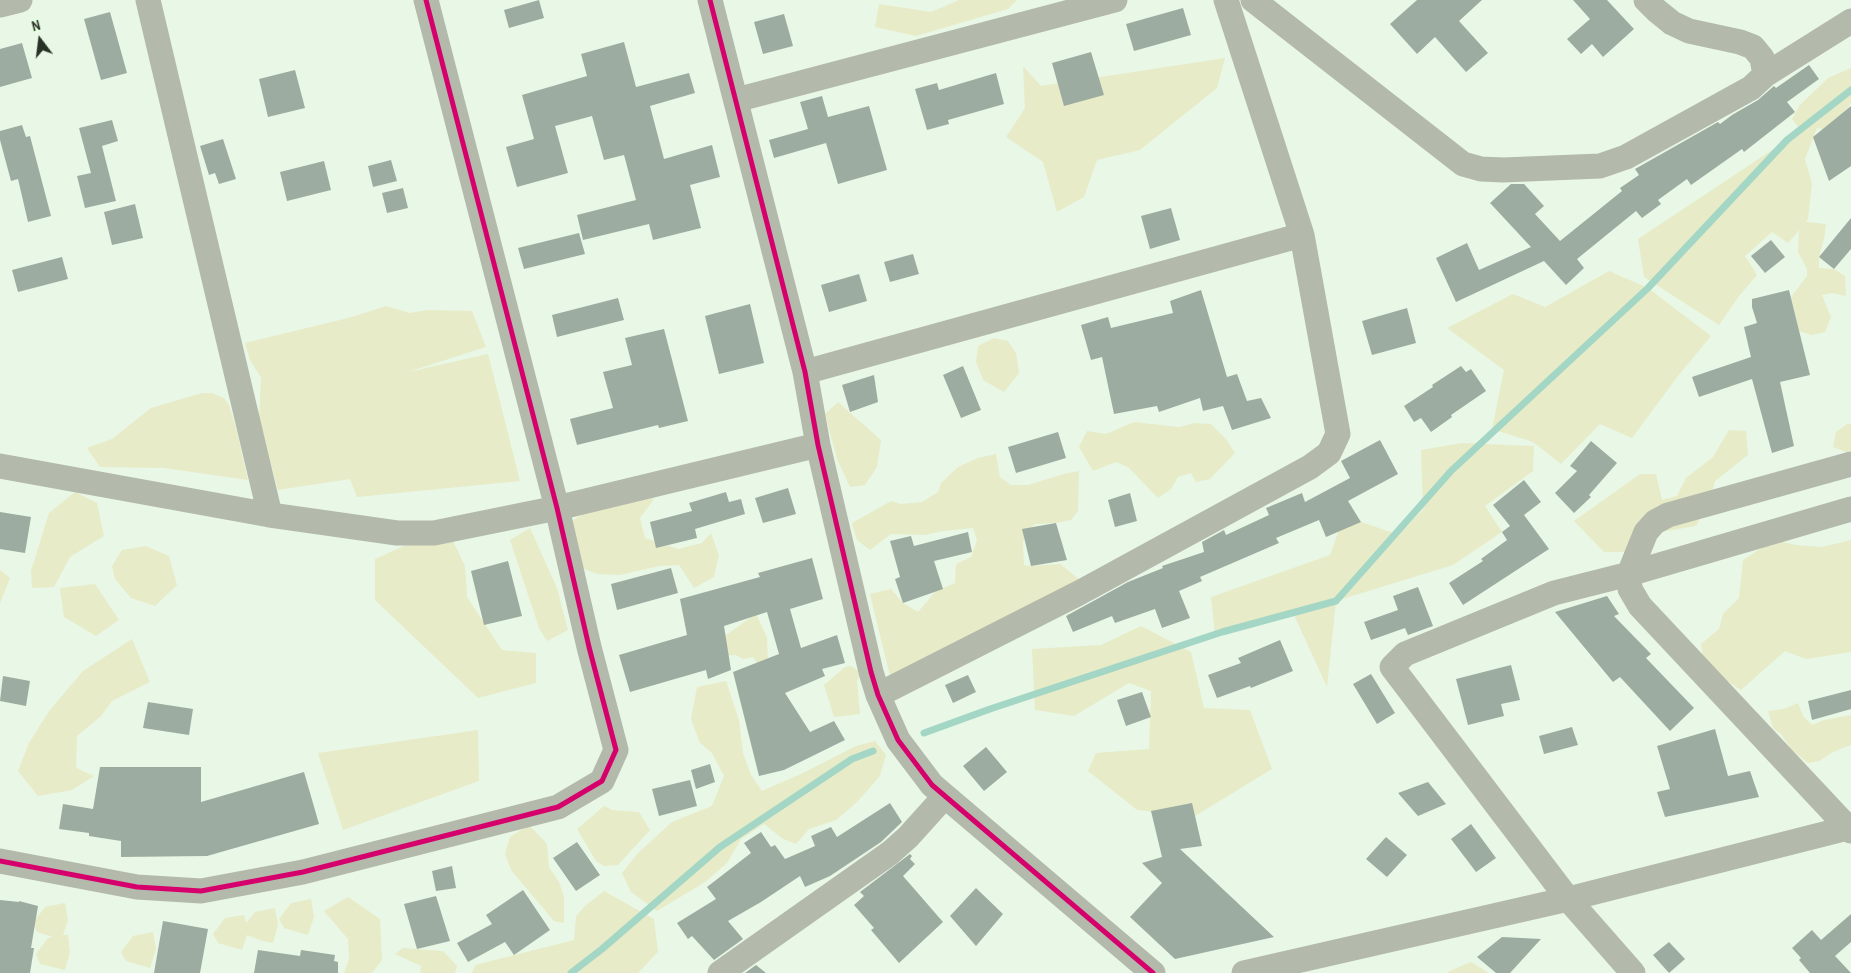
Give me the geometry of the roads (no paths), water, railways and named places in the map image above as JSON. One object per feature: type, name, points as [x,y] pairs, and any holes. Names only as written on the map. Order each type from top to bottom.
[{"type":"street","points":[[0,5],[20,0]]},
{"type":"street","points":[[148,0],[270,515]]},
{"type":"street","points":[[0,861],[137,886],[201,892],[303,872],[558,807],[602,781],[616,750],[589,647],[557,508],[426,0]]},
{"type":"street","points":[[710,0],[806,372],[818,445],[871,672],[878,695],[898,740],[932,785],[1153,973]]},
{"type":"street","points":[[736,100],[1115,0]]},
{"type":"street","points":[[878,695],[1087,589],[1310,467],[1329,452],[1338,434],[1302,236],[1226,0]]},
{"type":"street","points":[[1252,0],[1463,164],[1481,170],[1571,169],[1600,166],[1626,157],[1751,88],[1765,75],[1851,21]]},
{"type":"street","points":[[1646,0],[1672,23],[1689,31],[1740,42],[1753,47],[1762,58],[1765,75]]},
{"type":"street","points":[[806,372],[1302,236]]},
{"type":"street","points":[[0,466],[270,515],[397,533],[434,533],[557,508],[818,445]]},
{"type":"street","points":[[1244,973],[1568,899],[1850,829],[1640,606],[1630,589],[1629,574],[1646,532],[1661,518],[1851,464]]},
{"type":"street","points":[[1633,973],[1568,899],[1392,667],[1405,654],[1554,593],[1629,574],[1851,509]]},
{"type":"street","points":[[720,973],[890,853],[908,837],[945,796]]},
{"type":"waterway","points":[[924,733],[990,709],[1222,632],[1336,601],[1451,471],[1648,288],[1787,140],[1851,90]]},
{"type":"waterway","points":[[571,973],[602,949],[720,847],[852,759],[873,751]]}]
